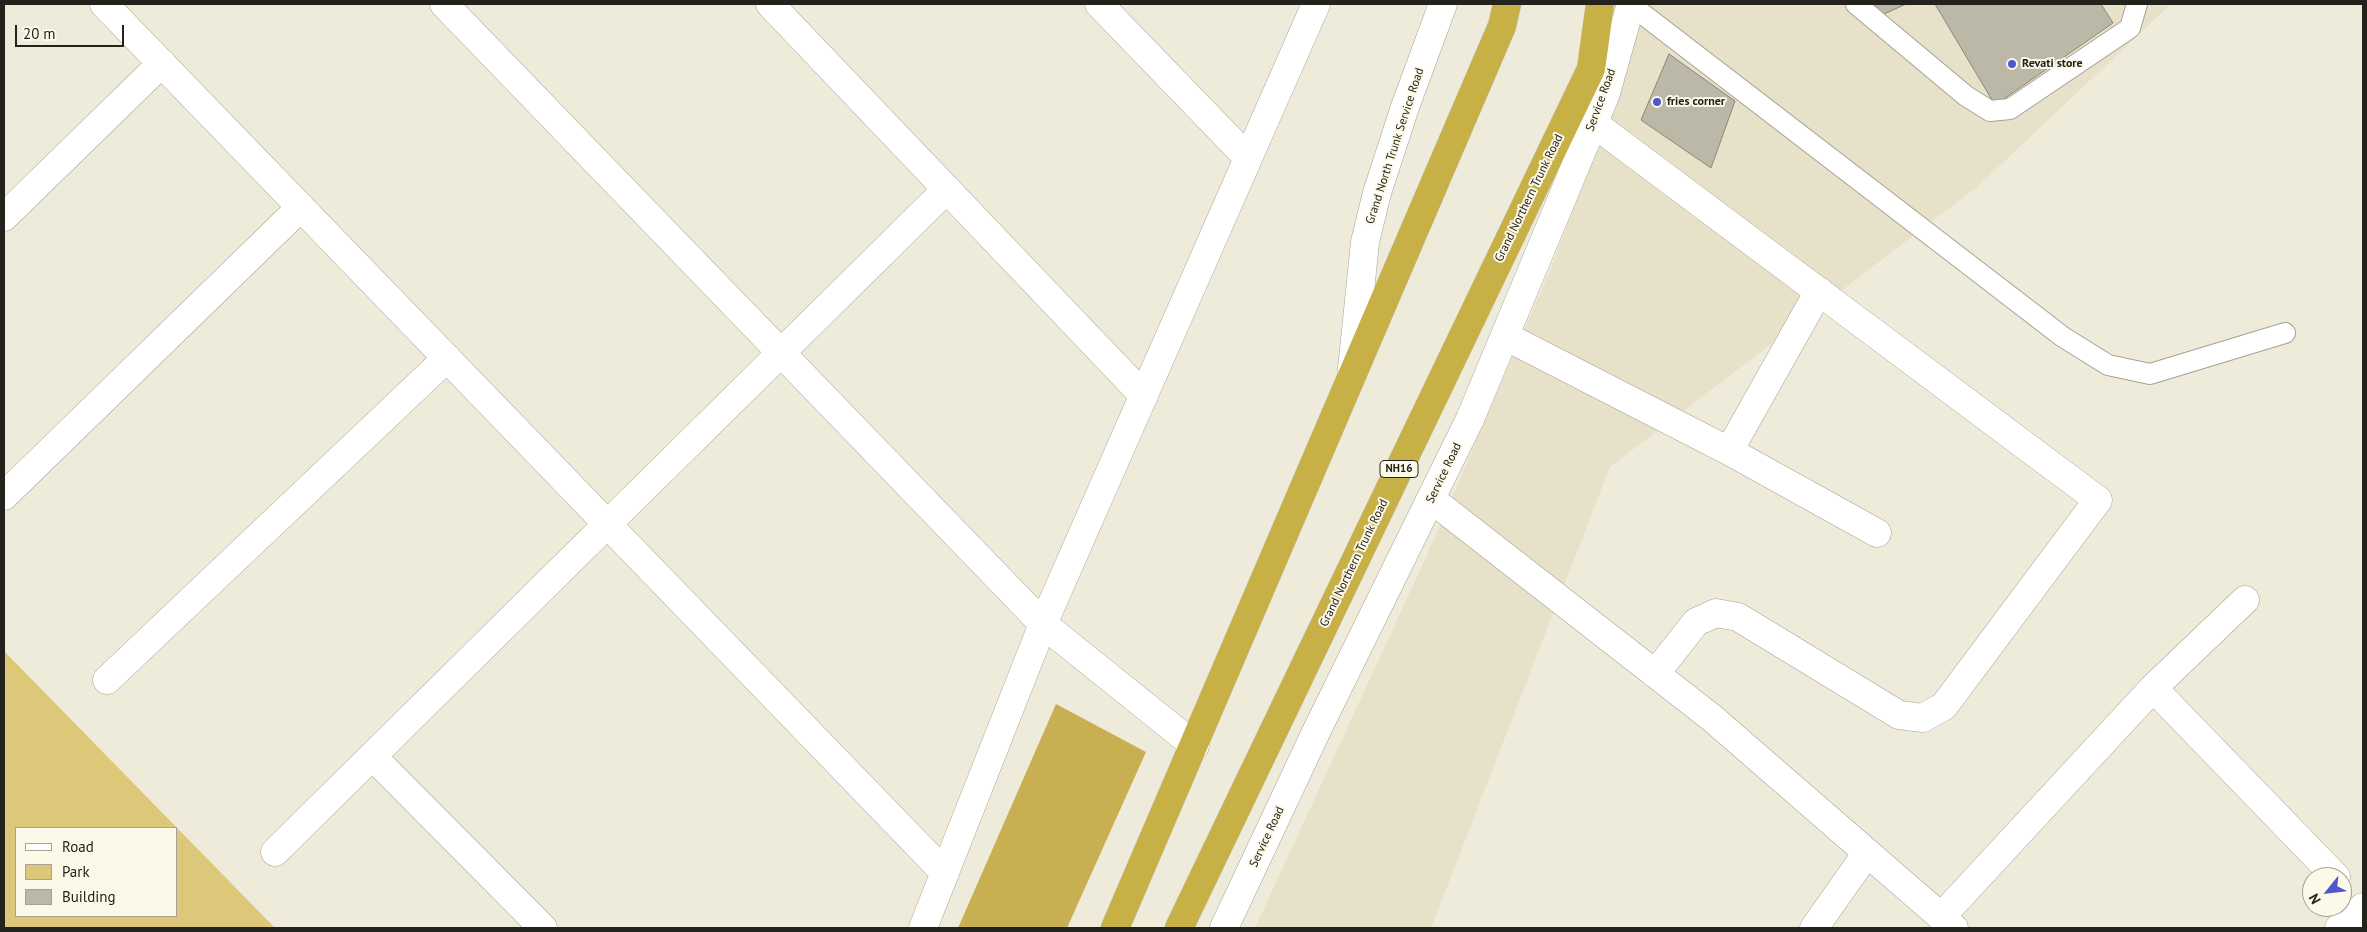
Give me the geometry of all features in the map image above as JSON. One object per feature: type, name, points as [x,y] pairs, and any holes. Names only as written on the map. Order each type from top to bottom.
[{"type":"highway","points":[[1115,928],[1502,26],[1506,4]]},
{"type":"highway","name":"Grand Northern Trunk Road","points":[[1179,928],[1591,69],[1600,4]]},
{"type":"street","points":[[104,4],[945,873]]},
{"type":"street","points":[[444,4],[1043,624],[1194,746]]},
{"type":"street","points":[[770,4],[1144,396]]},
{"type":"street","points":[[1099,4],[1248,158]]},
{"type":"street","points":[[923,928],[1043,624],[1316,4]]},
{"type":"street","name":"Grand North Trunk Service Road","points":[[1351,381],[1365,242],[1377,193],[1402,116],[1443,4]]},
{"type":"street","name":"Service Road","points":[[1224,928],[1317,730],[1470,419],[1606,93],[1631,4]]},
{"type":"street","points":[[4,217],[162,63]]},
{"type":"street","points":[[1593,123],[2098,500],[1944,706],[1923,718],[1900,715],[1738,617],[1716,613],[1696,622],[1655,674]]},
{"type":"street","points":[[275,852],[946,190]]},
{"type":"street","points":[[4,496],[301,207]]},
{"type":"street","points":[[1729,451],[1819,291]]},
{"type":"street","points":[[1505,336],[1729,451],[1877,533]]},
{"type":"street","points":[[107,680],[447,358]]},
{"type":"street","points":[[1431,499],[1712,718],[1948,922],[2153,688],[2246,600]]},
{"type":"street","points":[[2153,688],[2326,867]]},
{"type":"street","points":[[372,756],[543,928]]},
{"type":"street","points":[[1814,928],[1867,853]]},
{"type":"street","points":[[2339,928],[2363,906],[2352,894]]},
{"type":"lane","points":[[1631,4],[2063,336],[2108,365],[2150,374],[2285,333]]},
{"type":"lane","points":[[1856,4],[1966,96],[1990,111],[2010,109],[2130,28],[2137,4]]},
{"type":"shaded area","points":[[1639,4],[2171,4],[1977,187],[1610,467],[1431,928],[1255,928],[1427,555],[1551,268],[1594,156]]},
{"type":"shaded area","points":[[1056,704],[1146,752],[1067,928],[958,928]]},
{"type":"green space","points":[[4,651],[176,827],[15,827],[15,917],[178,917],[178,829],[275,928],[4,928]]},
{"type":"building","points":[[1863,4],[1906,4],[1882,15]]},
{"type":"building","name":"Revati store","points":[[1935,4],[2101,4],[2113,23],[1995,105]]},
{"type":"building","points":[[1669,54],[1735,101],[1711,168],[1641,120]]},
{"type":"place","name":"Revati store","points":[[2012,64]]},
{"type":"place","name":"fries corner","points":[[1657,102]]}]
